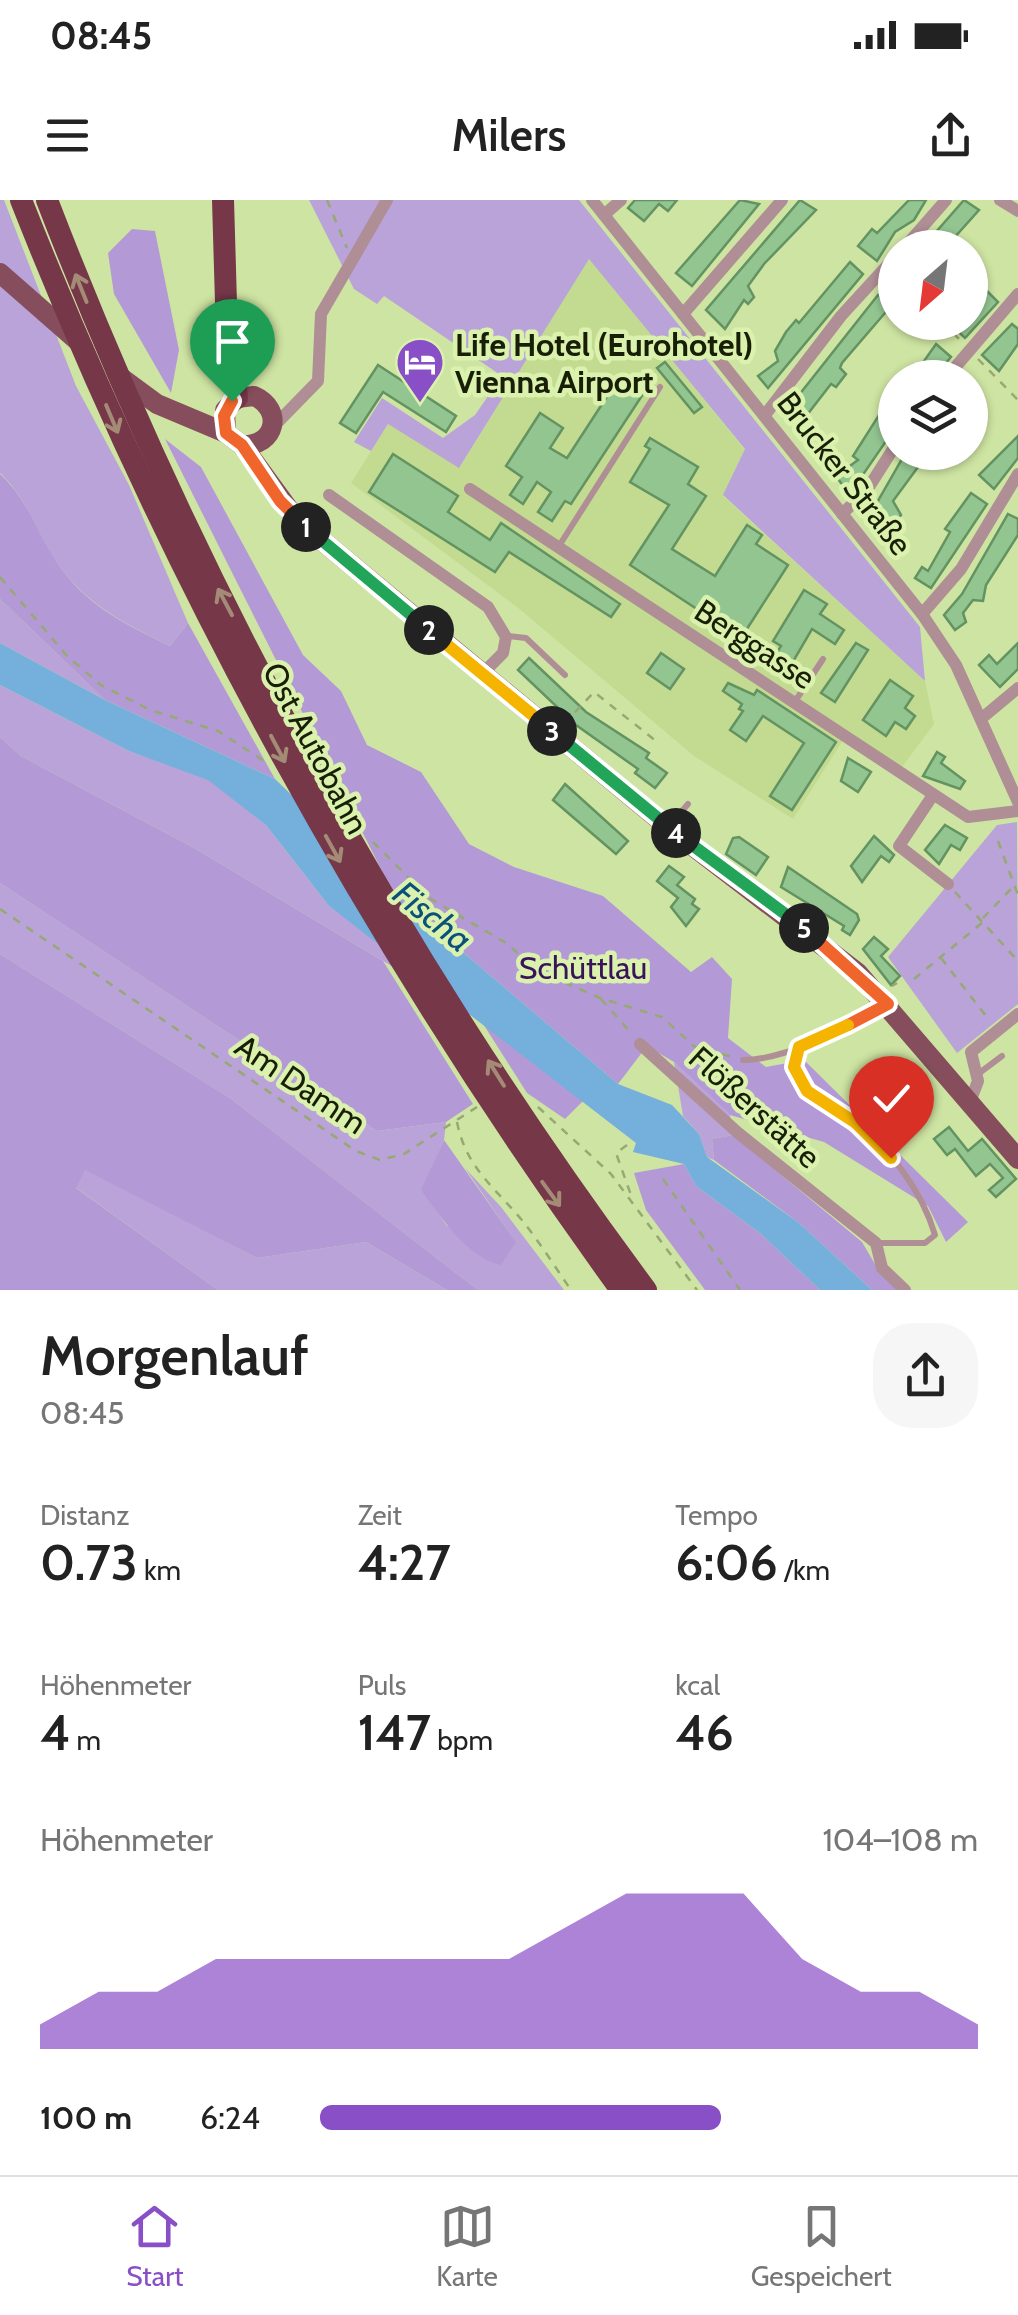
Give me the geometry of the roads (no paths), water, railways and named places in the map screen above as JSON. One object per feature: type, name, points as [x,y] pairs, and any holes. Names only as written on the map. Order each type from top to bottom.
[{"type":"highway","name":"Ost Autobahn","points":[[21,200],[119,434],[260,690],[549,1154],[646,1290]]},
{"type":"highway","name":"Ost Autobahn","points":[[46,200],[165,480],[358,894],[488,1110],[621,1290]]},
{"type":"highway","points":[[223,200],[226,302],[254,413]]},
{"type":"highway","points":[[237,200],[238,287],[254,413]]},
{"type":"main road","points":[[0,273],[135,390],[234,439],[296,519],[668,826],[890,995],[1018,1159]]},
{"type":"main road","points":[[179,413],[254,413]]},
{"type":"main road","points":[[234,439],[254,413]]},
{"type":"main road","points":[[234,439],[254,413]]},
{"type":"main road","points":[[254,413],[267,482]]},
{"type":"street","points":[[254,413],[301,400],[318,381],[321,314],[387,200]]},
{"type":"street","name":"Brucker Straße","points":[[592,200],[922,614],[956,665],[1018,802]]},
{"type":"street","points":[[604,214],[620,200]]},
{"type":"street","points":[[683,314],[782,200]]},
{"type":"street","points":[[920,230],[946,200]]},
{"type":"street","points":[[1000,200],[1018,211]]},
{"type":"street","points":[[764,415],[840,316],[878,276]]},
{"type":"street","points":[[961,360],[1018,294]]},
{"type":"street","points":[[254,413],[301,400]]},
{"type":"street","points":[[842,514],[867,490],[880,470]]},
{"type":"street","points":[[922,614],[961,569],[1018,474]]},
{"type":"street","name":"Berggasse","points":[[470,488],[968,817],[1018,811]]},
{"type":"street","points":[[329,496],[488,606],[506,636],[504,653],[482,674]]},
{"type":"street","points":[[982,718],[1018,688]]},
{"type":"street","points":[[932,795],[899,846],[948,884]]},
{"type":"street","points":[[970,1102],[977,1075],[971,1052],[1018,1014]]},
{"type":"street","name":"Flößerstätte","points":[[640,1044],[766,1157],[876,1243]]},
{"type":"street","points":[[876,1243],[882,1268],[905,1290]]},
{"type":"lane","points":[[558,547],[660,387]]},
{"type":"lane","points":[[506,636],[526,638],[565,675]]},
{"type":"lane","points":[[794,703],[823,659]]},
{"type":"lane","points":[[668,826],[688,804]]},
{"type":"lane","name":"Flößerstätte","points":[[744,1060],[764,1060],[799,1047],[890,995]]},
{"type":"lane","name":"Flößerstätte","points":[[799,1047],[794,1067],[807,1091],[850,1117],[891,1158],[928,1213],[935,1235],[925,1243],[876,1243]]},
{"type":"lane","points":[[977,1075],[1002,1056]]},
{"type":"water","points":[[0,643],[105,700],[275,779],[393,893],[618,1084],[672,1105],[699,1134],[707,1157],[799,1223],[872,1290],[820,1290],[760,1233],[696,1186],[684,1164],[633,1152],[636,1143],[329,906],[266,825],[208,780],[129,751],[0,685]]},
{"type":"place","name":"Life Hotel (Eurohotel) Vienna Airport","points":[[420,404]]},
{"type":"water label","name":"Fischa","points":[[433,916]]},
{"type":"park label","name":"Schüttlau","points":[[583,967]]}]
